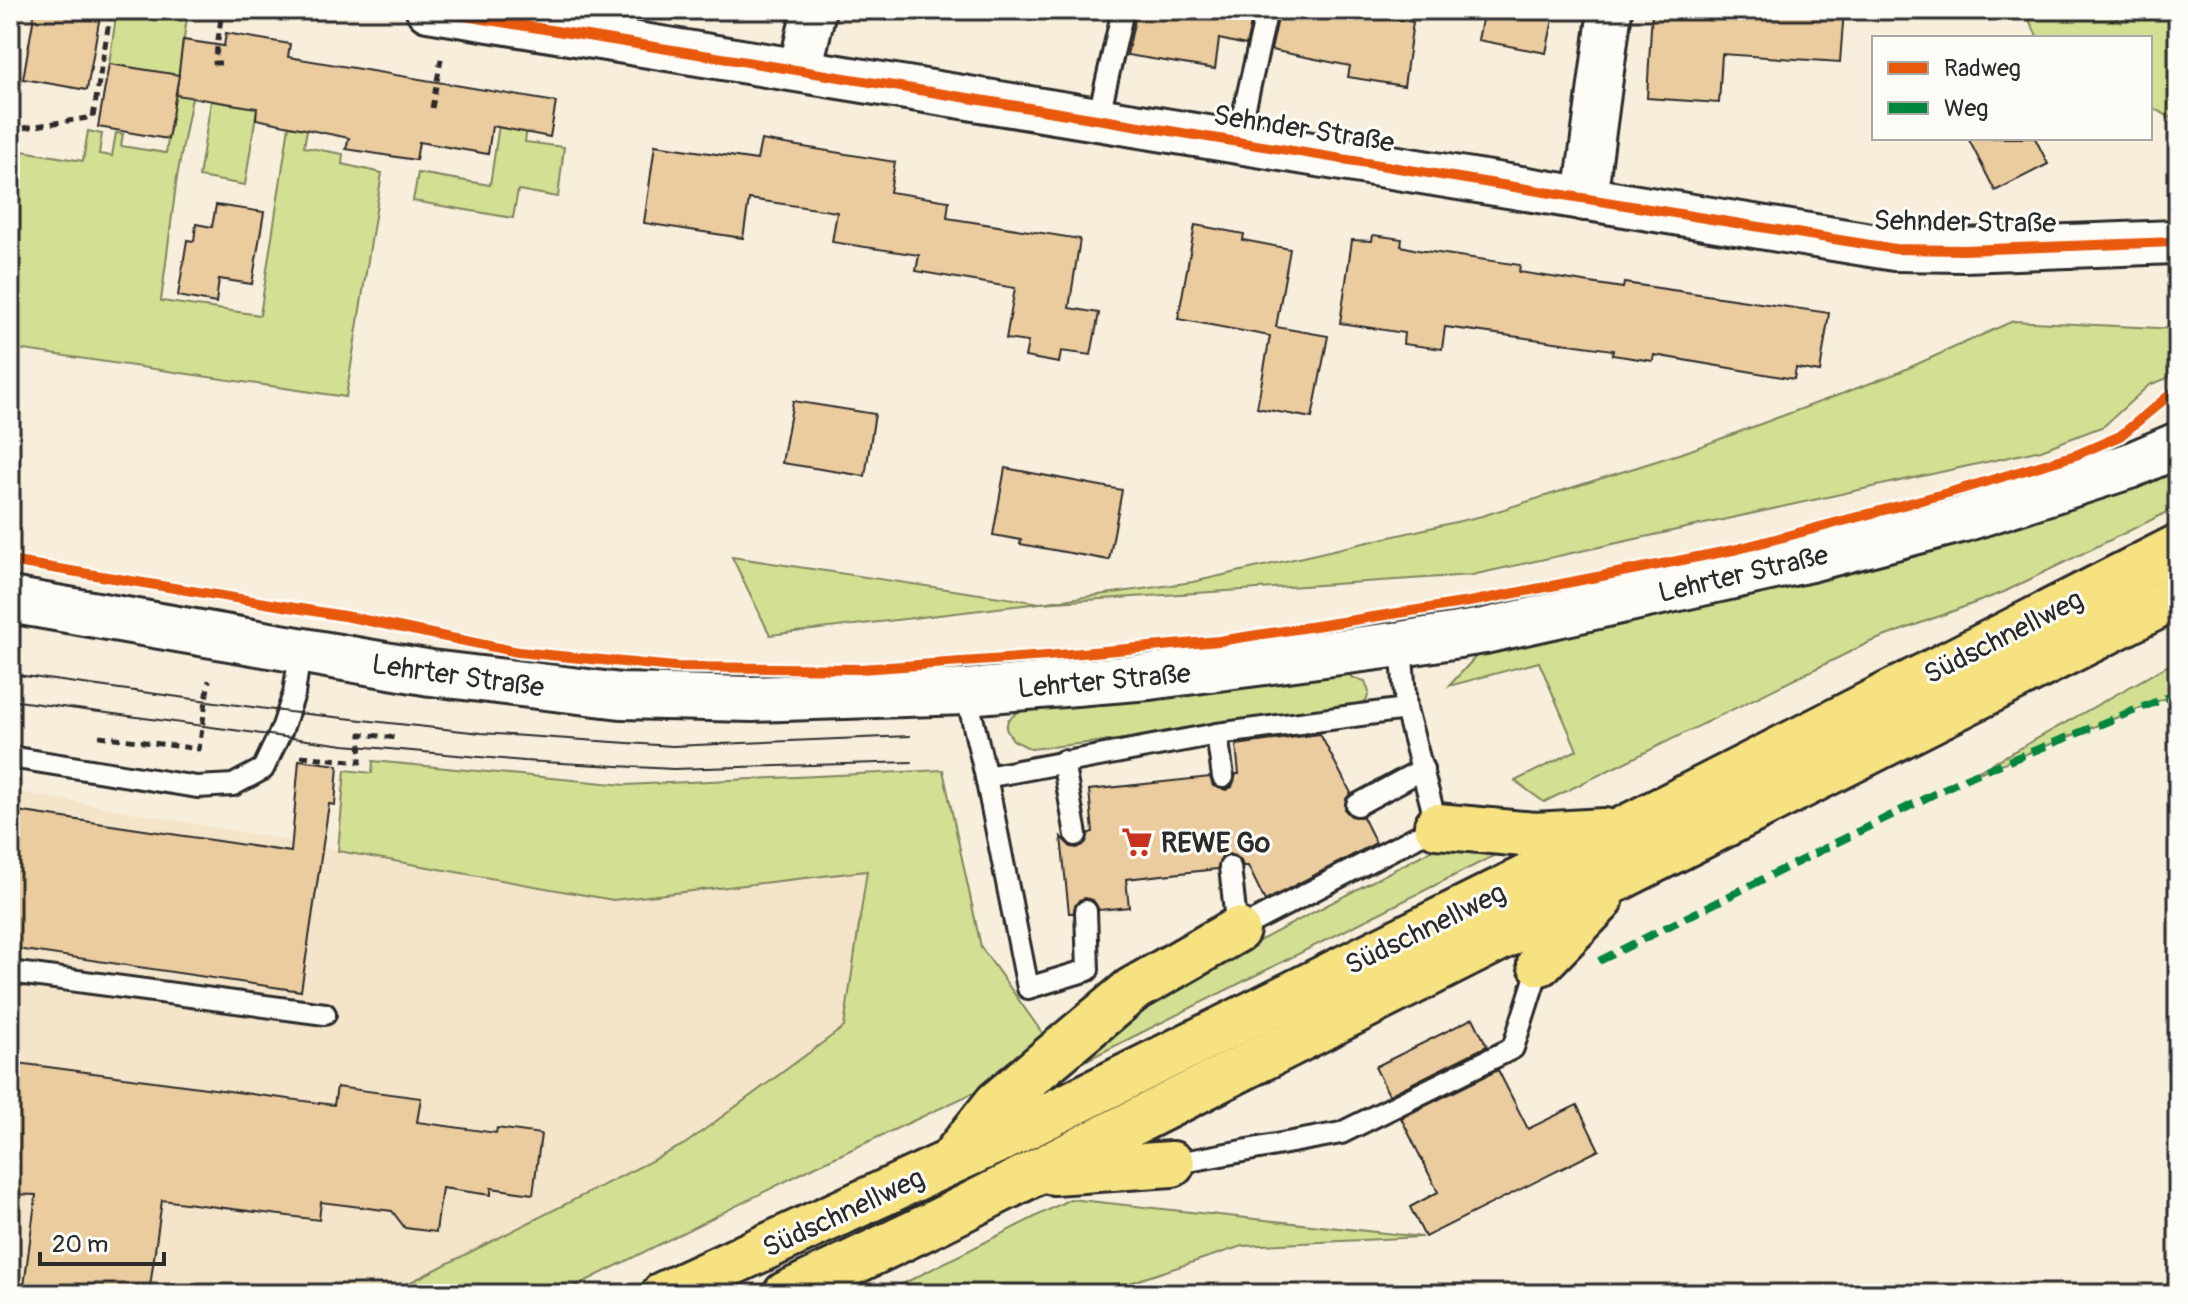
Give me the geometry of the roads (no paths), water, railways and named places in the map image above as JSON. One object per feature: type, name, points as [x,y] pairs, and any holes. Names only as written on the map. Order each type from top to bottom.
[{"type":"highway","name":"Südschnellweg","points":[[664,1294],[949,1163],[1622,830],[2178,547]]},
{"type":"highway","name":"Südschnellweg","points":[[786,1294],[1034,1173],[2178,596]]},
{"type":"highway","points":[[1437,826],[1535,835],[1622,830]]},
{"type":"highway","points":[[1540,963],[1622,878]]},
{"type":"highway","points":[[949,1163],[997,1103],[1132,990],[1237,930]]},
{"type":"highway","points":[[1034,1173],[1172,1164]]},
{"type":"main road","name":"Lehrter Straße","points":[[10,600],[431,673],[621,696],[752,699],[966,692],[1149,677],[1484,631],[1810,559],[1964,519],[2129,466],[2178,445]]},
{"type":"street","points":[[800,70],[814,10]]},
{"type":"street","points":[[1585,199],[1610,10]]},
{"type":"street","name":"Sehnder Straße","points":[[438,12],[1895,249],[1964,250],[2175,242]]},
{"type":"lane","points":[[1098,119],[1123,10]]},
{"type":"lane","points":[[1237,142],[1267,10]]},
{"type":"lane","points":[[1230,867],[1237,930],[1437,826],[1406,709],[1401,644]]},
{"type":"lane","points":[[10,757],[197,787],[233,785],[263,769],[294,694],[300,652]]},
{"type":"lane","points":[[966,692],[1028,988],[1088,970],[1086,911]]},
{"type":"lane","points":[[986,777],[1217,734],[1406,709]]},
{"type":"lane","points":[[1217,734],[1223,777]]},
{"type":"lane","points":[[1063,761],[1076,835]]},
{"type":"lane","points":[[1357,805],[1423,769]]},
{"type":"lane","points":[[1172,1164],[1341,1133],[1513,1048],[1540,963]]},
{"type":"lane","points":[[10,972],[325,1014]]},
{"type":"tram line","points":[[10,674],[289,712],[481,733],[672,746],[910,736]]},
{"type":"tram line","points":[[10,700],[344,745],[524,761],[673,769],[912,762]]},
{"type":"place","name":"REWE Go","points":[[1137,842]]}]
